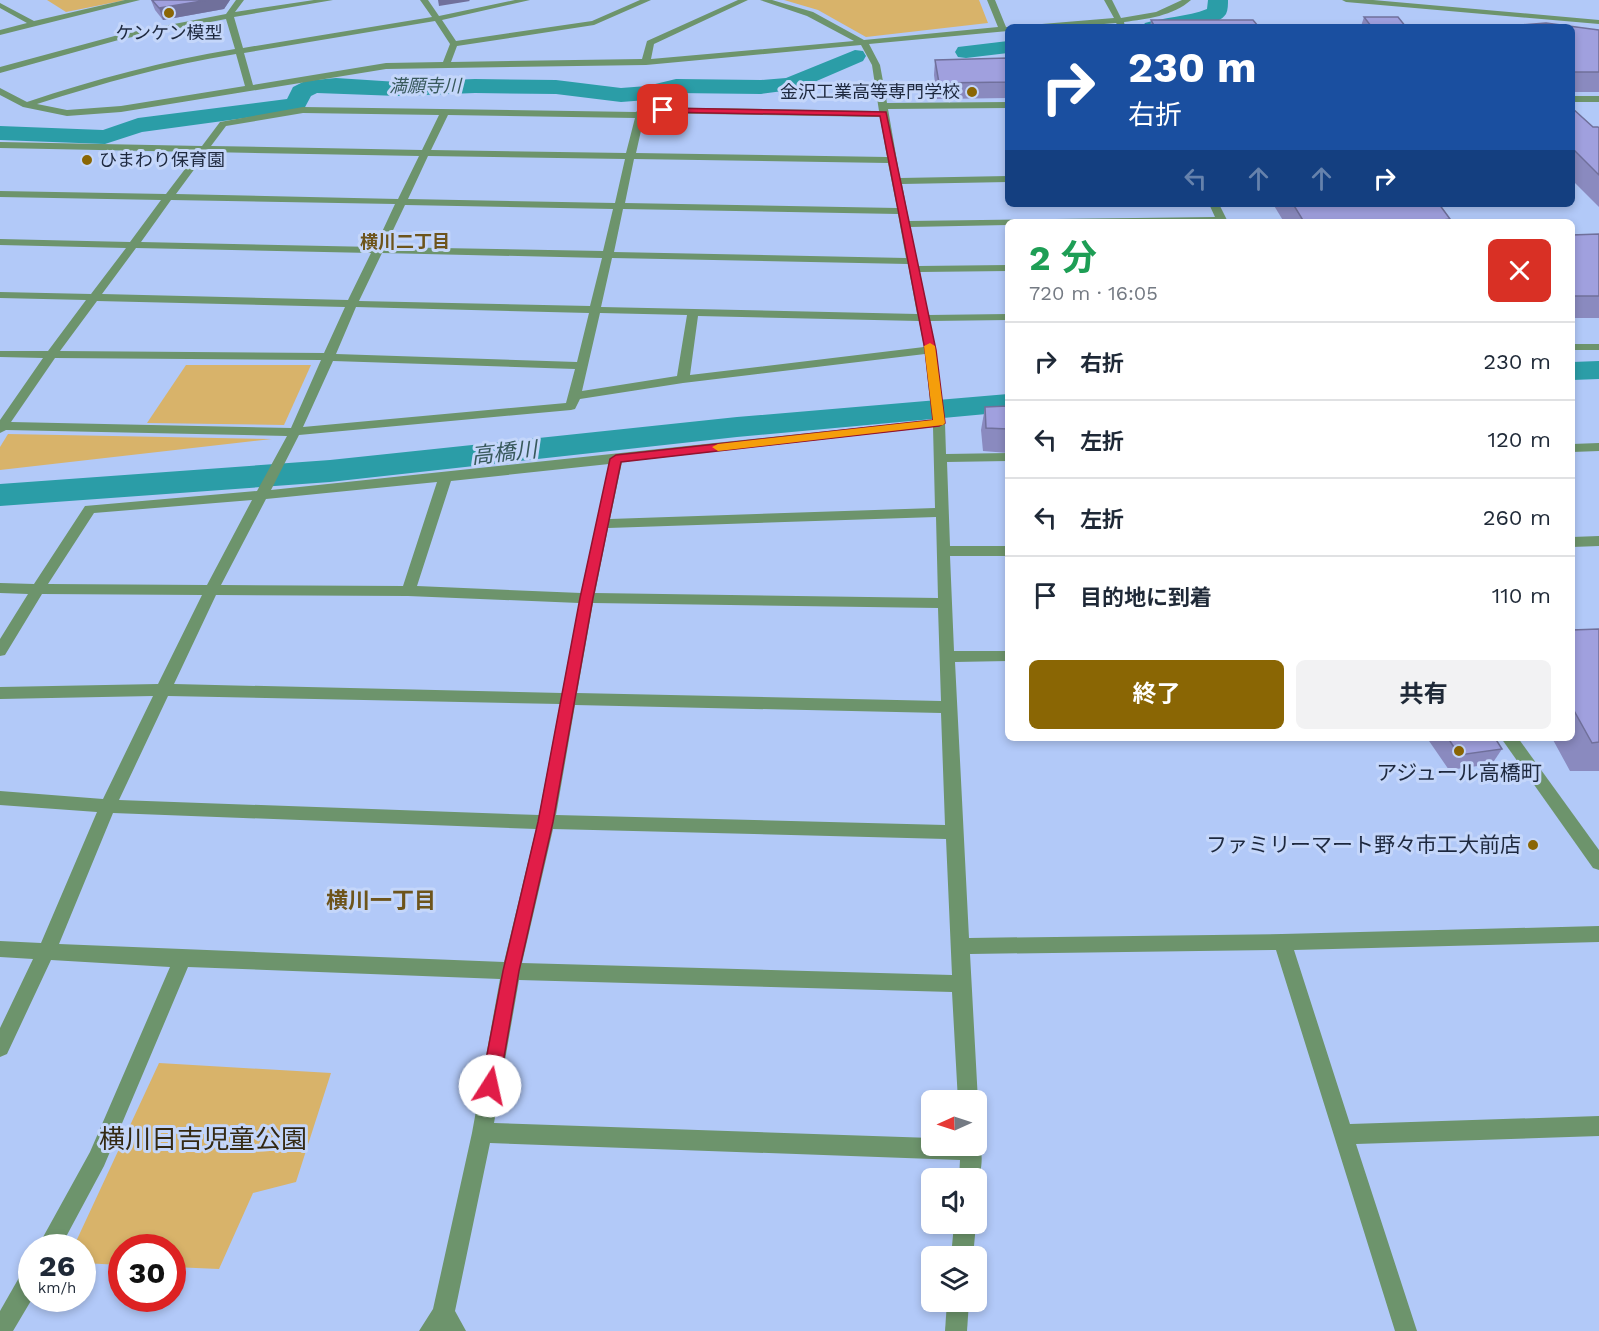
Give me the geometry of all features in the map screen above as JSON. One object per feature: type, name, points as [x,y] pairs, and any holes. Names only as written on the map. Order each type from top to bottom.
[{"type":"street","points":[[0,33],[136,0]]},
{"type":"street","points":[[229,15],[240,0]]},
{"type":"street","points":[[0,70],[92,42],[229,15],[329,0]]},
{"type":"street","points":[[424,0],[454,44]]},
{"type":"street","points":[[26,105],[142,69],[240,49],[435,19],[526,0]]},
{"type":"street","points":[[454,44],[594,23],[647,0]]},
{"type":"street","points":[[646,63],[650,43],[744,0]]},
{"type":"street","points":[[764,0],[810,14],[864,43],[876,65],[892,160],[930,350],[939,423],[954,832],[967,1090]]},
{"type":"street","points":[[0,91],[26,105],[67,113],[121,109],[386,66],[646,63],[1005,29],[991,0]]},
{"type":"street","points":[[1108,0],[1121,24],[1168,12],[1187,0]]},
{"type":"street","points":[[1346,0],[1599,22]]},
{"type":"street","points":[[0,5],[34,24]]},
{"type":"street","points":[[229,15],[250,88]]},
{"type":"street","points":[[446,65],[454,44]]},
{"type":"street","points":[[1575,99],[1599,99]]},
{"type":"street","points":[[1,427],[292,438],[571,406],[597,310],[641,110],[883,110],[1005,105]]},
{"type":"street","points":[[1,427],[51,355],[223,124],[303,110],[639,115]]},
{"type":"street","points":[[0,1048],[47,950],[108,806],[211,590],[292,438],[352,304],[380,250],[444,112]]},
{"type":"street","points":[[0,145],[892,160]]},
{"type":"street","points":[[897,181],[1005,179]]},
{"type":"street","points":[[0,194],[902,211]]},
{"type":"street","points":[[905,224],[1005,222]]},
{"type":"street","points":[[0,242],[608,254],[1005,268]]},
{"type":"street","points":[[0,295],[924,318],[1005,317]]},
{"type":"street","points":[[683,380],[693,312]]},
{"type":"street","points":[[1575,347],[1599,347]]},
{"type":"street","points":[[575,396],[683,380],[930,350]]},
{"type":"street","points":[[0,354],[328,357],[582,366]]},
{"type":"street","points":[[0,651],[90,509],[263,496],[445,478],[939,423]]},
{"type":"street","points":[[1575,447],[1599,447]]},
{"type":"street","points":[[940,458],[1005,457]]},
{"type":"street","points":[[443,1325],[482,1133],[511,971],[546,822],[587,598],[616,459]]},
{"type":"street","points":[[408,591],[445,478]]},
{"type":"street","points":[[602,524],[943,512]]},
{"type":"street","points":[[1575,542],[1599,541]]},
{"type":"street","points":[[945,551],[1005,550]]},
{"type":"street","points":[[0,588],[408,591],[587,598],[946,603]]},
{"type":"street","points":[[947,657],[1005,656]]},
{"type":"street","points":[[0,693],[165,690],[949,707]]},
{"type":"street","points":[[1511,741],[1599,863]]},
{"type":"street","points":[[0,798],[108,806],[546,822],[954,832]]},
{"type":"street","points":[[961,946],[1282,942],[1599,934]]},
{"type":"street","points":[[1282,942],[1406,1331]]},
{"type":"street","points":[[0,949],[182,959],[511,971],[961,984]]},
{"type":"street","points":[[56,1234],[97,1159],[182,959]]},
{"type":"street","points":[[1343,1134],[1599,1126]]},
{"type":"street","points":[[482,1133],[921,1146]]},
{"type":"street","points":[[1,1331],[18,1301]]},
{"type":"street","points":[[956,1331],[957,1312]]},
{"type":"green space","points":[[47,0],[126,0],[66,12]]},
{"type":"green space","points":[[784,0],[979,0],[988,23],[866,37],[818,10]]},
{"type":"green space","points":[[186,365],[311,365],[284,425],[147,423]]},
{"type":"green space","points":[[8,434],[272,439],[0,470],[0,447]]},
{"type":"green space","name":"横川日吉児童公園","points":[[159,1063],[331,1073],[296,1182],[253,1193],[219,1269],[186,1268],[186,1234],[108,1234],[108,1264],[96,1264],[96,1234],[80,1234]]},
{"type":"building","points":[[152,0],[208,0],[159,8]]},
{"type":"building","points":[[1364,17],[1398,17],[1404,24],[1369,24]]},
{"type":"building","points":[[1151,20],[1253,20],[1256,24],[1153,24]]},
{"type":"building","points":[[1575,27],[1599,30],[1599,72],[1575,72]]},
{"type":"building","points":[[1005,58],[1005,82],[939,83],[935,60]]},
{"type":"building","points":[[1575,111],[1593,127],[1599,128],[1599,175],[1575,151]]},
{"type":"building","points":[[1295,207],[1441,207],[1450,219],[1302,219]]},
{"type":"building","points":[[1599,234],[1599,296],[1575,296],[1575,235]]},
{"type":"building","points":[[1005,406],[1005,429],[986,428],[985,407]]},
{"type":"building","points":[[1599,629],[1599,742],[1592,743],[1575,712],[1575,630]]},
{"type":"building","points":[[1450,741],[1497,741],[1502,749],[1459,755]]},
{"type":"waterway","name":"満願寺川","points":[[1170,24],[1201,19],[1217,12],[1218,0]]},
{"type":"waterway","name":"満願寺川","points":[[966,52],[1005,47]]},
{"type":"waterway","name":"満願寺川","points":[[0,133],[105,137],[138,125],[296,104],[301,92],[313,86],[336,85],[398,89],[475,86],[556,87],[621,95],[647,93],[676,86],[761,87],[790,84],[855,56]]},
{"type":"waterway","name":"高橋川","points":[[1575,371],[1599,370]]},
{"type":"waterway","name":"高橋川","points":[[0,495],[330,471],[737,427],[1005,403]]},
{"type":"slow traffic","points":[[718,447],[939,423],[930,346]]},
{"type":"place","name":"ケンケン模型","points":[[169,13]]},
{"type":"place","name":"金沢工業高等専門学校","points":[[972,92]]},
{"type":"place","name":"ひまわり保育園","points":[[87,160]]},
{"type":"place","name":"アジュール高橋町","points":[[1459,751]]},
{"type":"place","name":"ファミリーマート野々市工大前店","points":[[1533,845]]},
{"type":"district","name":"横川二丁目","points":[[405,242]]},
{"type":"district","name":"横川一丁目","points":[[381,900]]},
{"type":"route","points":[[490,1086],[511,971],[546,822],[587,598],[616,459],[939,423],[930,350],[883,114],[663,110]]}]
